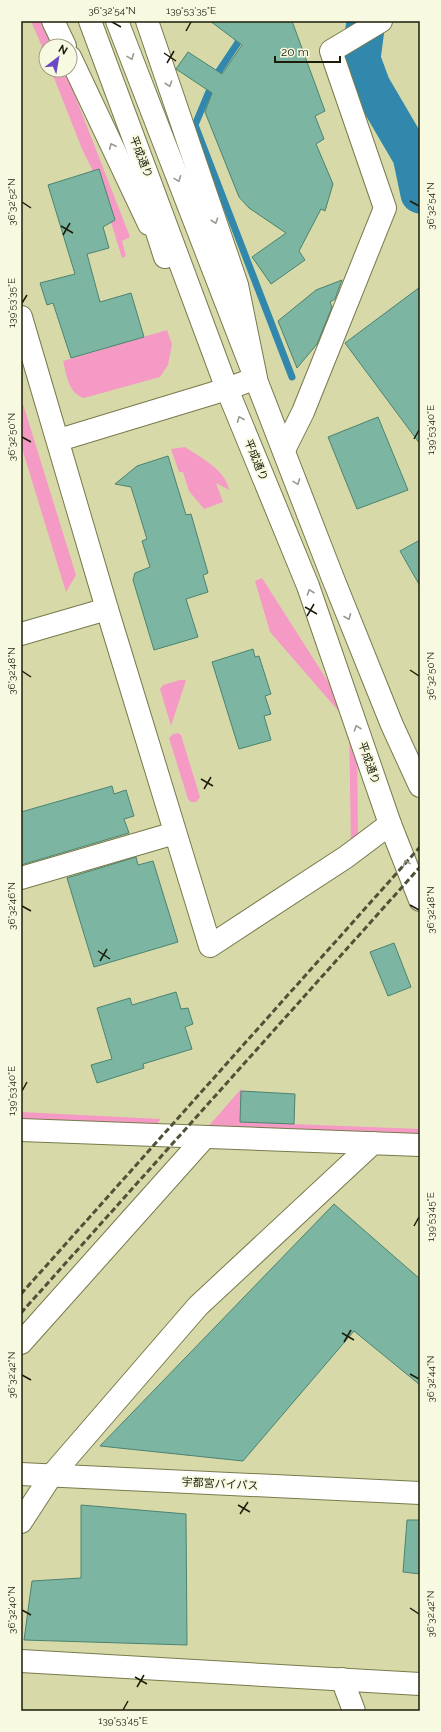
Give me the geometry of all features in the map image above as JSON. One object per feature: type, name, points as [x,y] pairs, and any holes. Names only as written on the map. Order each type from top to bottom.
[{"type":"main road","points":[[53,21],[61,38]]},
{"type":"main road","points":[[78,74],[165,257],[89,21]]},
{"type":"main road","name":"平成通り","points":[[89,21],[227,389],[308,586],[390,824],[420,900]]},
{"type":"main road","points":[[117,21],[338,590],[392,725],[420,786]]},
{"type":"main road","points":[[147,21],[237,285],[256,378]]},
{"type":"main road","points":[[284,450],[303,412],[385,208],[331,51],[381,21]]},
{"type":"main road","points":[[21,317],[59,440],[107,609],[210,946],[346,857],[390,824]]},
{"type":"main road","points":[[59,440],[227,389],[256,378]]},
{"type":"main road","points":[[21,634],[107,609]]},
{"type":"main road","points":[[21,878],[175,833]]},
{"type":"main road","points":[[21,1130],[420,1144]]},
{"type":"main road","points":[[21,1343],[205,1137]]},
{"type":"main road","points":[[21,1522],[51,1476],[198,1306],[373,1143]]},
{"type":"main road","name":"宇都宮バイパス","points":[[21,1474],[420,1493]]},
{"type":"main road","points":[[21,1661],[420,1684]]},
{"type":"main road","points":[[342,1679],[354,1711]]},
{"type":"shaded area","points":[[31,21],[41,21],[49,38],[38,38]]},
{"type":"shaded area","points":[[54,78],[68,78],[130,237],[122,241],[126,256],[122,258],[111,222],[115,219],[99,170],[93,171],[82,149]]},
{"type":"shaded area","points":[[167,330],[172,344],[168,365],[160,377],[84,398],[79,396],[71,388],[63,361]]},
{"type":"shaded area","points":[[23,404],[76,575],[66,592],[21,445],[21,405]]},
{"type":"shaded area","points":[[185,447],[212,465],[223,476],[229,490],[216,483],[223,502],[204,509],[189,491],[183,472],[179,472],[171,449]]},
{"type":"shaded area","points":[[262,578],[357,727],[358,845],[351,848],[349,723],[270,632],[255,581]]},
{"type":"shaded area","points":[[180,680],[186,680],[171,726],[160,689],[163,685]]},
{"type":"shaded area","points":[[178,733],[181,735],[200,797],[196,802],[191,802],[188,799],[169,738],[173,734]]},
{"type":"shaded area","points":[[241,1089],[241,1122],[420,1129],[420,1138],[206,1129]]},
{"type":"shaded area","points":[[21,1112],[161,1119],[154,1127],[21,1121]]},
{"type":"building","points":[[210,21],[292,21],[325,111],[315,116],[324,139],[316,144],[333,184],[325,211],[321,209],[299,251],[305,260],[271,284],[252,257],[286,233],[249,208],[239,197],[205,112],[212,93],[176,69],[188,52],[222,74],[242,45]]},
{"type":"building","points":[[99,169],[115,220],[103,227],[109,248],[87,254],[100,302],[131,293],[144,337],[71,358],[53,303],[47,305],[40,283],[75,274],[48,185]]},
{"type":"building","points":[[342,280],[335,299],[330,302],[332,307],[317,344],[297,368],[278,321],[316,290]]},
{"type":"building","points":[[420,287],[420,444],[345,343]]},
{"type":"building","points":[[378,417],[408,490],[357,509],[328,437]]},
{"type":"building","points":[[168,456],[186,515],[191,514],[208,573],[203,575],[208,592],[186,599],[198,637],[154,650],[133,580],[135,573],[150,567],[142,541],[147,539],[131,487],[115,484],[137,466]]},
{"type":"building","points":[[420,540],[420,586],[400,551]]},
{"type":"building","points":[[253,649],[255,657],[259,656],[271,694],[265,696],[271,714],[264,716],[271,740],[239,749],[212,662]]},
{"type":"building","points":[[112,786],[114,794],[126,790],[134,816],[124,819],[129,833],[21,865],[21,812]]},
{"type":"building","points":[[136,857],[138,865],[153,861],[178,942],[94,967],[67,878]]},
{"type":"building","points":[[394,943],[411,987],[388,996],[370,952]]},
{"type":"building","points":[[176,992],[181,1009],[188,1008],[193,1024],[185,1027],[192,1049],[143,1064],[144,1068],[97,1083],[91,1065],[112,1059],[97,1008],[130,998],[132,1005]]},
{"type":"building","points":[[241,1091],[295,1094],[294,1124],[240,1122]]},
{"type":"building","points":[[334,1204],[420,1279],[420,1385],[354,1331],[243,1461],[100,1446]]},
{"type":"building","points":[[81,1505],[186,1514],[187,1645],[24,1640],[32,1581],[81,1578]]},
{"type":"building","points":[[407,1520],[420,1520],[420,1574],[403,1572]]},
{"type":"waterway","points":[[246,21],[237,44],[215,77],[195,125],[292,377]]},
{"type":"waterway","points":[[366,21],[361,59],[371,86],[412,156],[420,194]]},
{"type":"railway","points":[[21,1294],[420,847]]},
{"type":"railway","points":[[21,1313],[420,867]]}]
